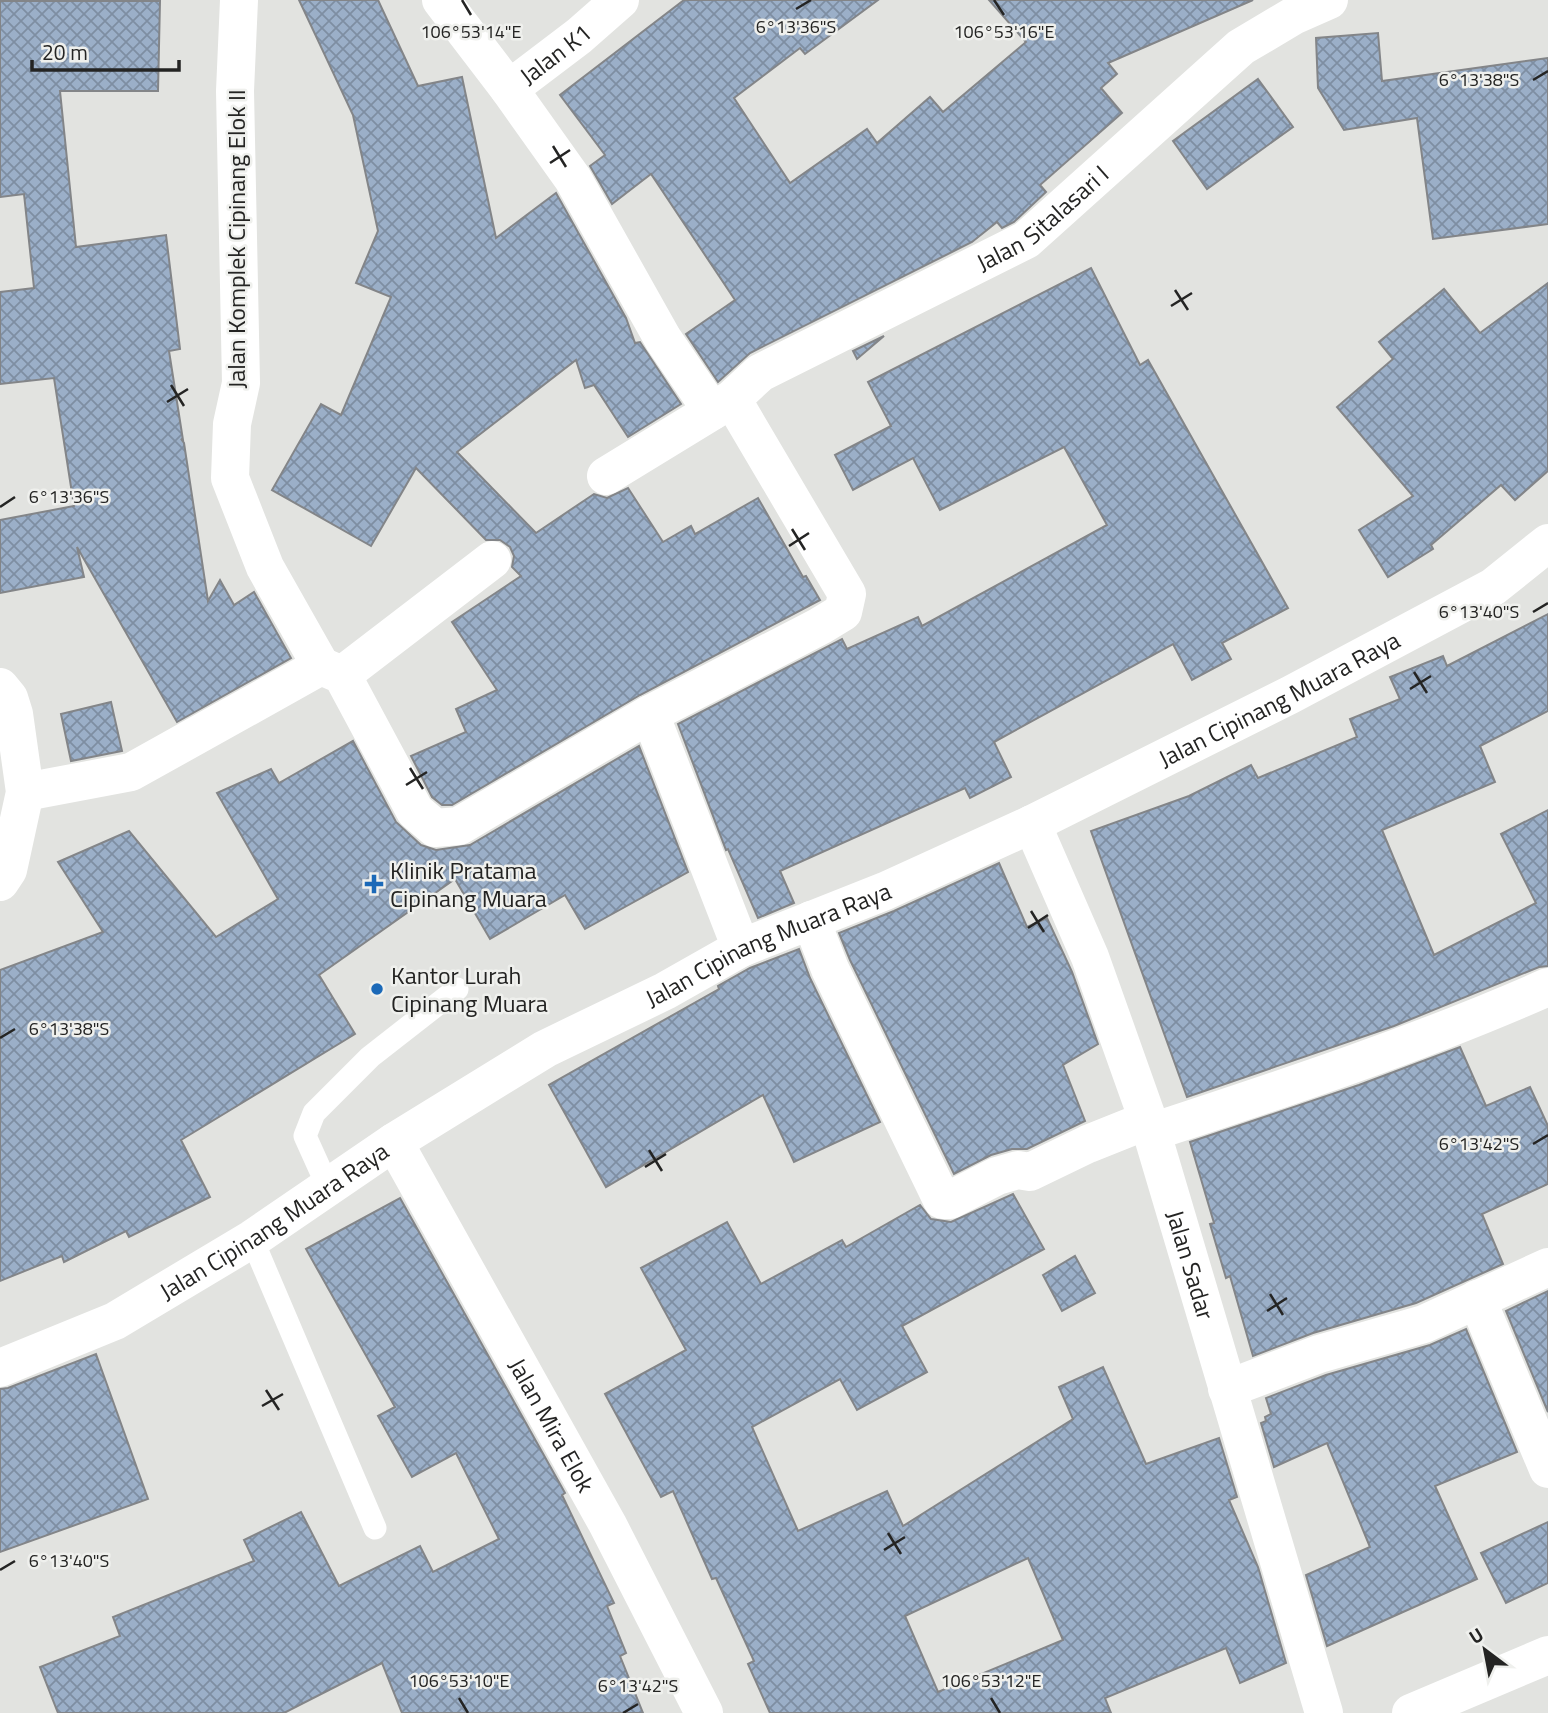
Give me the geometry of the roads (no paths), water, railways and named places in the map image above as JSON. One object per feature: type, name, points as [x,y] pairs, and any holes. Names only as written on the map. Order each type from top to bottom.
[{"type":"street","name":"Jalan Komplek Cipinang Elok II","points":[[239,0],[235,91],[241,383],[232,424],[230,478],[265,567],[415,811],[435,828],[459,826],[650,714],[820,626],[843,612],[847,594],[722,405],[663,339],[573,179],[509,89]]},
{"type":"street","name":"Jalan K1","points":[[441,0],[509,89],[570,43],[620,0]]},
{"type":"street","name":"Jalan Sitalasari I","points":[[606,476],[722,405],[760,373],[1026,240],[1241,47],[1295,15],[1329,0]]},
{"type":"street","name":"Jalan Cipinang Muara Raya","points":[[0,1368],[115,1321],[252,1239],[394,1142],[545,1049],[665,991],[741,948],[885,891],[1032,824],[1290,695],[1493,587],[1548,543]]},
{"type":"street","points":[[25,792],[131,772],[331,671],[492,560]]},
{"type":"street","points":[[0,687],[9,698],[14,714],[25,792],[8,870],[0,882]]},
{"type":"street","points":[[650,714],[741,948]]},
{"type":"street","name":"Jalan Sadar","points":[[1032,824],[1090,957],[1150,1126],[1324,1713]]},
{"type":"street","points":[[811,920],[830,969],[942,1200],[950,1200],[997,1176],[1018,1170],[1030,1172],[1088,1144],[1300,1084],[1403,1046],[1548,987]]},
{"type":"street","name":"Jalan Mira Elok","points":[[394,1142],[608,1525],[703,1713]]},
{"type":"street","points":[[1227,1389],[1319,1354],[1424,1324],[1548,1267]]},
{"type":"street","points":[[1477,1300],[1548,1469]]},
{"type":"street","points":[[1410,1713],[1548,1655]]},
{"type":"lane","points":[[328,1187],[305,1136],[314,1113],[370,1057],[457,989]]},
{"type":"lane","points":[[252,1239],[375,1528]]},
{"type":"place","name":"Klinik Pratama Cipinang Muara","points":[[374,884]]},
{"type":"place","name":"Kantor Lurah Cipinang Muara","points":[[377,989]]}]
